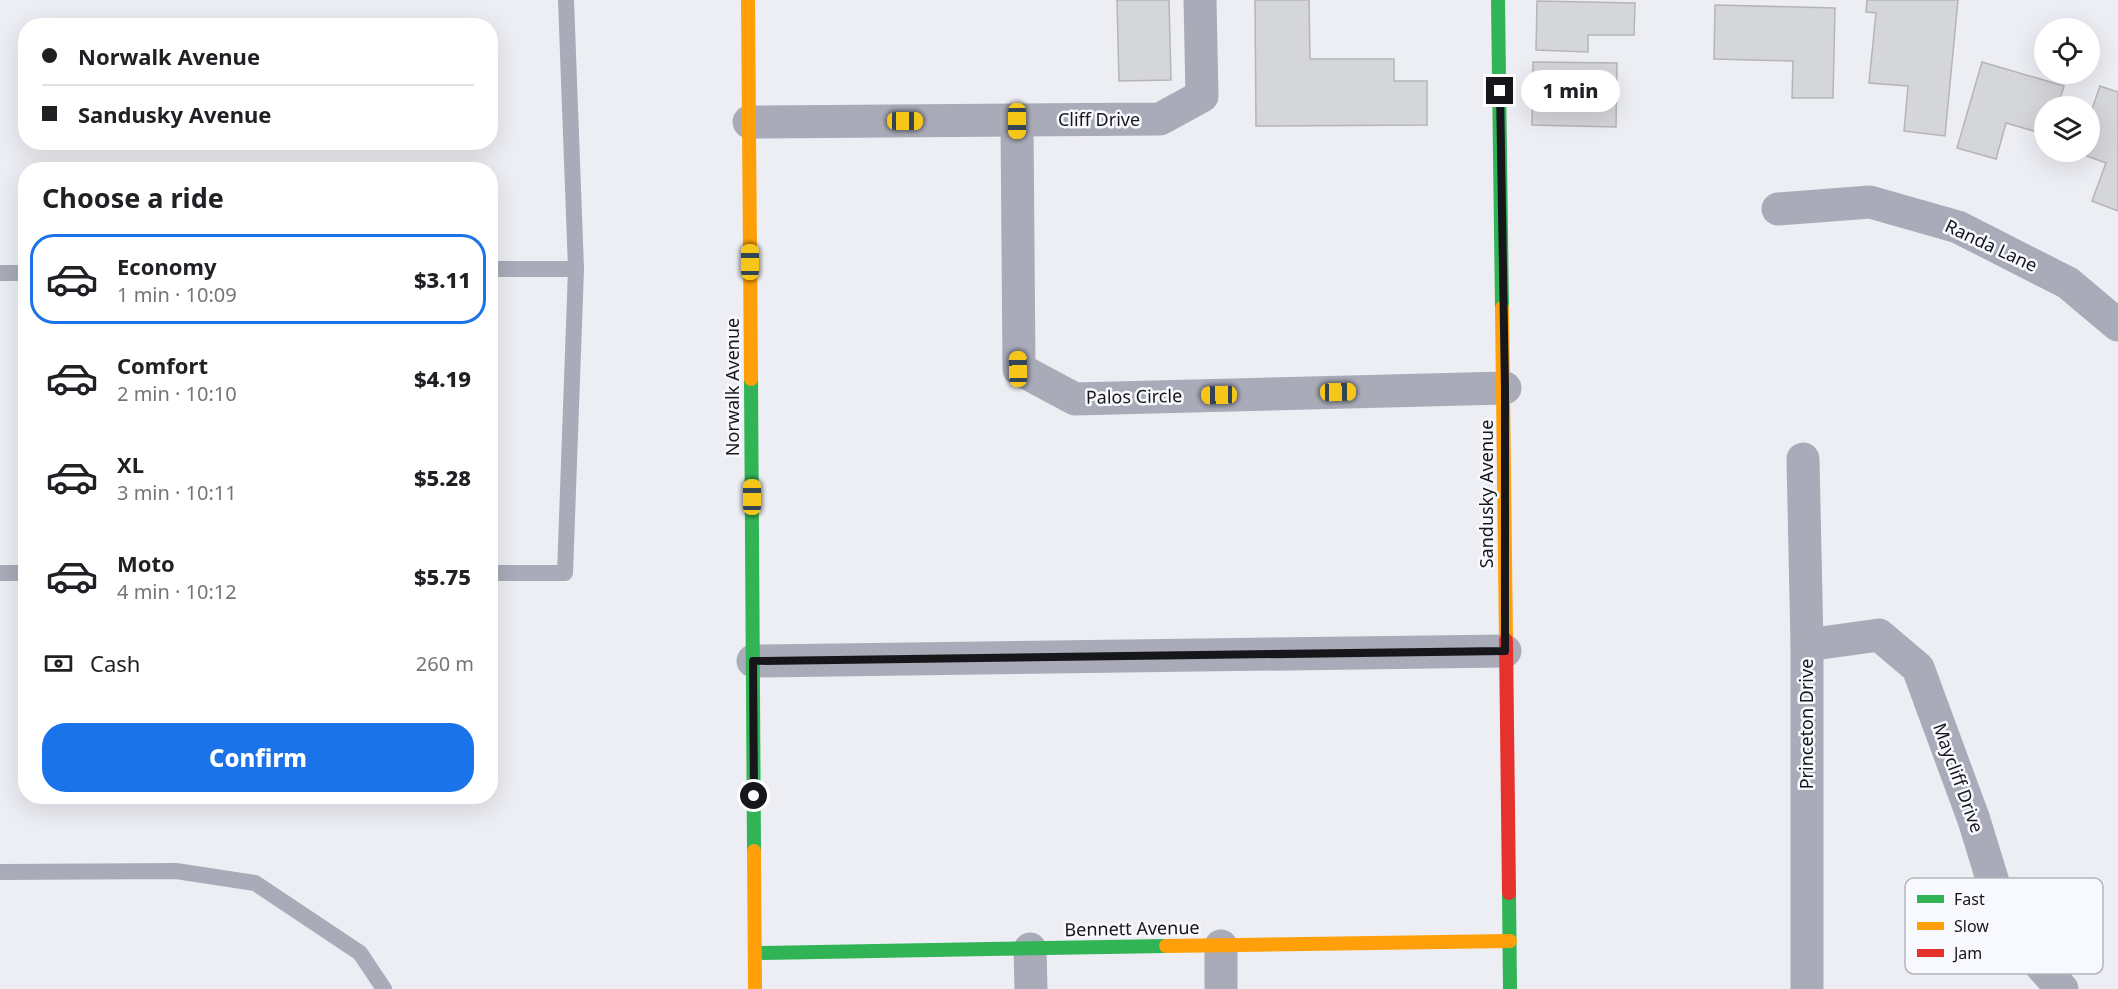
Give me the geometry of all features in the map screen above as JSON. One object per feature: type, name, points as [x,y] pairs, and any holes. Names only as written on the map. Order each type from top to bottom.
[{"type":"street","name":"Norwalk Avenue","points":[[748,0],[755,989]]},
{"type":"street","name":"Cliff Drive","points":[[749,122],[1160,119],[1202,96],[1200,0]]},
{"type":"street","name":"Sandusky Avenue","points":[[1498,0],[1505,388],[1505,651],[1510,989]]},
{"type":"street","name":"Palos Circle","points":[[1017,121],[1018,369],[1076,399],[1505,388]]},
{"type":"street","name":"Randa Lane","points":[[1778,209],[1870,202],[1958,227],[2068,283],[2118,325]]},
{"type":"street","name":"Princeton Drive","points":[[1803,459],[1807,645],[1807,989]]},
{"type":"street","name":"Maycliff Drive","points":[[1807,645],[1879,635],[1918,668],[1974,820],[1992,878]]},
{"type":"street","points":[[753,661],[1505,651]]},
{"type":"street","name":"Bennett Avenue","points":[[755,953],[1510,941]]},
{"type":"street","points":[[1221,946],[1221,989]]},
{"type":"street","points":[[1030,949],[1031,989]]},
{"type":"street","name":"Maycliff Drive","points":[[2048,974],[2062,989]]},
{"type":"lane","points":[[498,573],[565,573],[576,269],[566,0]]},
{"type":"lane","points":[[498,269],[576,269]]},
{"type":"lane","points":[[0,273],[18,273]]},
{"type":"lane","points":[[0,573],[18,573]]},
{"type":"lane","points":[[0,872],[176,871],[255,883],[360,953],[384,989]]},
{"type":"building","points":[[1117,0],[1169,0],[1171,80],[1119,81]]},
{"type":"building","points":[[1255,0],[1309,0],[1310,59],[1394,59],[1394,81],[1427,81],[1427,125],[1256,126]]},
{"type":"building","points":[[1867,0],[1958,0],[1945,136],[1904,131],[1908,86],[1869,83],[1876,13],[1866,12]]},
{"type":"building","points":[[1537,1],[1635,3],[1634,35],[1588,35],[1588,52],[1536,50]]},
{"type":"building","points":[[1715,5],[1835,8],[1833,98],[1792,98],[1793,61],[1714,59]]},
{"type":"building","points":[[1533,62],[1617,63],[1616,127],[1532,125]]},
{"type":"building","points":[[1982,62],[2034,77],[2034,84],[2064,86],[2061,96],[2034,96],[2034,131],[2006,123],[1996,159],[1957,148]]},
{"type":"building","points":[[2100,86],[2118,92],[2118,211],[2092,201],[2106,163],[2100,161],[2100,96],[2097,96]]},
{"type":"traffic: fast","points":[[1498,0],[1502,308]]},
{"type":"traffic: fast","points":[[751,379],[754,851]]},
{"type":"traffic: fast","points":[[1509,893],[1510,989]]},
{"type":"traffic: fast","points":[[755,953],[1166,946]]},
{"type":"traffic: slow","points":[[748,0],[751,379]]},
{"type":"traffic: slow","points":[[1502,308],[1506,640]]},
{"type":"traffic: slow","points":[[754,851],[755,989]]},
{"type":"traffic: slow","points":[[1166,946],[1510,941]]},
{"type":"traffic: jam","points":[[1506,640],[1509,893]]},
{"type":"route","points":[[754,796],[753,661],[1505,651],[1505,388],[1500,91]]}]
